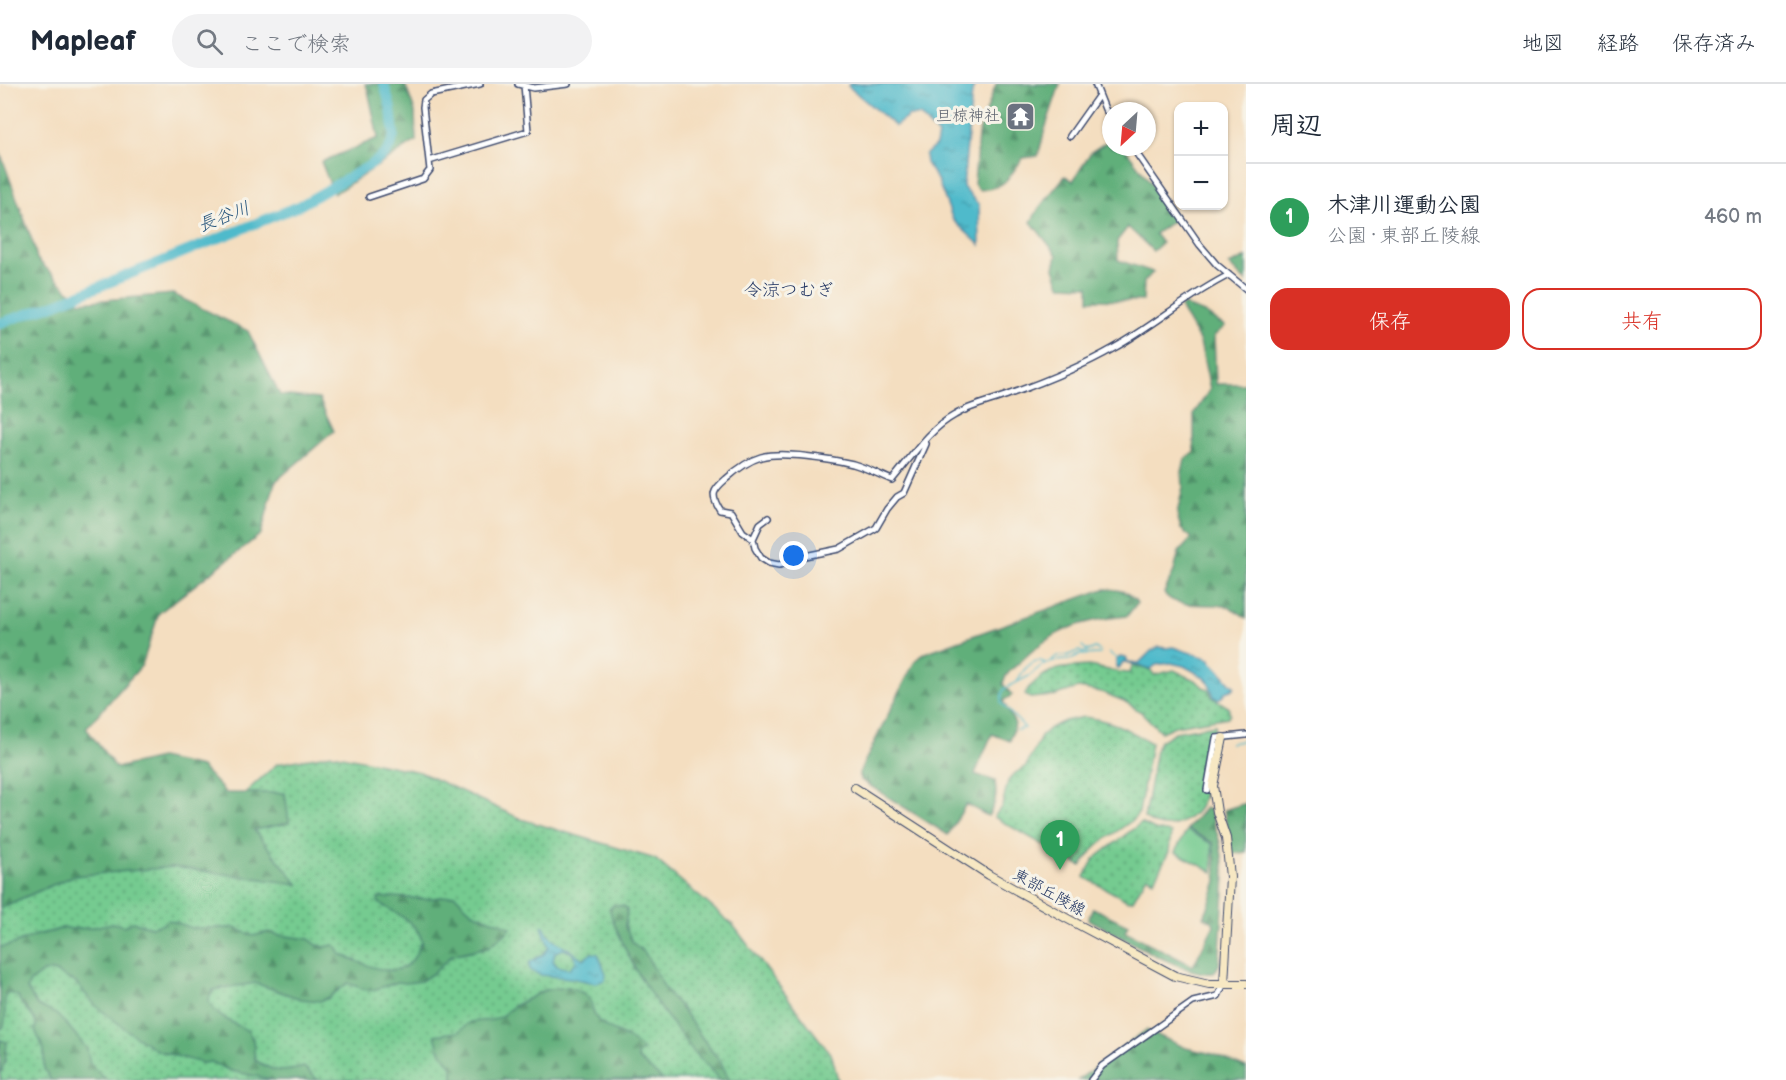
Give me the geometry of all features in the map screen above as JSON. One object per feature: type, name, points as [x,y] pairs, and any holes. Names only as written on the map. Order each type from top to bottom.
[{"type":"street","points":[[369,197],[423,179],[430,170],[424,100],[431,94],[480,84]]},
{"type":"street","points":[[429,161],[528,131],[521,85],[534,88],[568,84]]},
{"type":"street","points":[[1095,84],[1102,102]]},
{"type":"street","points":[[1070,136],[1099,95]]},
{"type":"street","points":[[1138,156],[1200,245],[1217,265],[1246,289]]},
{"type":"street","points":[[753,539],[743,532],[731,512],[720,510],[714,494],[717,487],[746,464],[762,457],[781,455],[811,458],[854,464],[892,480],[944,422],[956,414],[1036,385],[1108,352],[1229,275]]},
{"type":"street","points":[[768,518],[760,524],[753,539],[761,558],[768,563],[778,565],[795,558],[838,549],[876,528],[887,509],[897,497],[904,493],[930,437]]},
{"type":"street","points":[[1207,790],[1216,738],[1246,735]]},
{"type":"street","points":[[1091,1080],[1102,1066],[1193,1002],[1218,996],[1224,984],[1230,877],[1226,838],[1217,812],[1213,786],[1223,738]]},
{"type":"street","name":"東部丘陵線","points":[[855,788],[989,875],[1175,976],[1192,981],[1246,984]]},
{"type":"green space","points":[[365,84],[405,84],[415,112],[416,141],[334,194],[321,162],[378,138]]},
{"type":"green space","points":[[996,84],[1060,84],[1038,156],[1023,158],[1010,177],[1001,185],[979,190],[974,184],[978,135]]},
{"type":"green space","points":[[1102,145],[1102,156],[1131,156],[1177,218],[1155,234],[1162,243],[1153,251],[1128,227],[1117,241],[1118,260],[1153,272],[1144,282],[1143,301],[1089,300],[1089,286],[1060,285],[1054,268],[1057,255],[1031,222],[1039,208],[1065,176],[1073,181],[1091,152]]},
{"type":"green space","points":[[0,152],[37,259],[80,302],[173,294],[248,331],[280,395],[319,399],[334,431],[275,482],[261,534],[159,613],[142,665],[86,728],[116,768],[160,758],[201,767],[226,793],[285,793],[289,823],[254,830],[298,884],[173,867],[73,876],[0,908]]},
{"type":"green space","points":[[1246,257],[1246,282],[1229,265]]},
{"type":"green space","points":[[1184,305],[1204,313],[1225,326],[1214,336],[1216,384],[1246,384],[1246,618],[1236,610],[1227,607],[1176,602],[1164,593],[1174,571],[1179,552],[1192,538],[1181,529],[1177,514],[1183,487],[1182,472],[1185,459],[1194,452],[1194,414],[1210,389],[1200,342],[1180,307]]},
{"type":"green space","points":[[1104,589],[1123,592],[1137,603],[1127,616],[1081,624],[1043,642],[1005,678],[1003,684],[1012,695],[1003,701],[1015,724],[1010,741],[992,734],[975,774],[995,781],[995,800],[988,816],[966,804],[948,835],[861,780],[859,773],[914,663],[922,654]]},
{"type":"green space","points":[[1088,666],[1130,673],[1132,666],[1151,670],[1154,675],[1174,670],[1209,689],[1212,697],[1228,707],[1230,713],[1228,717],[1175,726],[1161,732],[1141,712],[1124,701],[1101,692],[1078,688],[1053,696],[1030,698],[1025,695],[1027,690],[1040,678],[1052,671]]},
{"type":"green space","points":[[1084,717],[1119,726],[1151,743],[1139,813],[1133,820],[1096,846],[1081,866],[994,817],[1002,806],[1008,781],[1026,766],[1042,735],[1050,728],[1065,721]]},
{"type":"green space","points":[[1215,725],[1207,781],[1198,809],[1187,819],[1171,826],[1157,825],[1144,818],[1156,750],[1160,741],[1175,732]]},
{"type":"green space","points":[[332,754],[420,772],[521,819],[655,859],[733,925],[832,1056],[838,1080],[0,1080],[0,886],[206,828],[277,764]]},
{"type":"green space","points":[[1246,803],[1246,852],[1232,854],[1224,810]]},
{"type":"green space","points":[[1205,808],[1210,810],[1220,843],[1225,876],[1219,965],[1214,973],[1202,973],[1169,962],[1088,919],[1093,908],[1128,925],[1125,931],[1193,966],[1214,925],[1212,921],[1204,917],[1217,881],[1213,843],[1187,829]]},
{"type":"green space","points":[[1141,823],[1155,830],[1171,833],[1169,852],[1154,880],[1147,876],[1133,900],[1128,901],[1084,877],[1094,859]]},
{"type":"green space","points":[[1187,830],[1212,844],[1213,872],[1175,852]]},
{"type":"green space","points":[[455,895],[473,912],[511,928],[488,947],[452,955],[435,972],[421,981],[398,982],[373,990],[366,990],[348,983],[328,998],[320,1001],[301,999],[255,983],[213,990],[208,1001],[222,1017],[248,1031],[253,1039],[255,1060],[279,1071],[304,1067],[318,1080],[274,1080],[231,1071],[212,1062],[202,1063],[158,1051],[96,1006],[75,982],[53,971],[43,972],[30,982],[27,989],[37,1005],[56,1014],[69,1027],[87,1049],[90,1064],[106,1080],[51,1080],[44,1069],[44,1050],[35,1030],[35,1021],[18,996],[6,994],[4,1024],[3,1028],[0,1028],[0,947],[64,927],[89,928],[113,923],[124,926],[133,922],[151,927],[169,920],[192,928],[235,928],[253,936],[269,932],[309,939],[324,947],[334,945],[340,954],[388,970],[406,966],[413,959],[422,942],[417,929],[412,924],[379,903],[378,899],[391,897],[427,899]]},
{"type":"green space","points":[[613,905],[624,906],[627,910],[625,927],[633,943],[645,953],[668,994],[679,1005],[720,1060],[729,1080],[719,1080],[697,1056],[655,1000],[636,971],[614,924],[610,909]]},
{"type":"green space","points":[[569,987],[586,995],[594,1014],[602,1024],[628,1038],[643,1050],[637,1055],[638,1059],[663,1080],[453,1080],[453,1068],[439,1049],[435,1035],[458,1032],[470,1022],[500,1017],[514,1006],[545,990]]},
{"type":"green space","points":[[1146,1030],[1186,1048],[1213,1054],[1246,1068],[1246,1080],[1078,1080]]},
{"type":"green space","points":[[0,1040],[7,1042],[5,1062],[0,1074]]},
{"type":"water","points":[[849,84],[975,84],[972,92],[963,187],[979,205],[980,245],[953,220],[938,181],[926,163],[925,155],[936,145],[938,135],[920,116],[909,116],[895,126],[848,86]]},
{"type":"water","points":[[1158,647],[1173,647],[1210,659],[1235,687],[1218,699],[1214,697],[1204,677],[1184,666],[1171,663],[1156,665],[1151,669],[1123,662],[1119,668],[1116,667],[1116,661],[1120,657],[1126,658],[1128,662],[1139,663]]},
{"type":"water","points":[[542,926],[555,941],[584,959],[592,953],[598,954],[606,974],[605,980],[596,983],[541,975],[531,971],[530,962],[544,954],[549,947]],"holes":[[[564,949],[573,954],[576,960],[569,969],[557,966],[553,961],[555,952]]]},
{"type":"waterway","name":"長谷川","points":[[0,323],[51,306],[299,206],[372,164],[385,154],[394,135],[391,109],[384,84]]},
{"type":"waterway","points":[[1082,646],[1088,651],[1095,648],[1100,651]]},
{"type":"waterway","points":[[1052,660],[1057,656],[1088,651]]},
{"type":"waterway","points":[[1109,653],[1118,659]]},
{"type":"waterway","points":[[1017,730],[1025,728],[1001,703],[1004,689],[1052,661],[1068,660],[1079,655],[1100,654]]},
{"type":"waterway","points":[[1018,680],[1026,668],[1036,661],[1045,663]]},
{"type":"waterway","points":[[1230,743],[1246,740]]},
{"type":"place","name":"旦椋神社","points":[[1021,116]]},
{"type":"place","name":"木津川運動公園","points":[[1060,870]]},
{"type":"district","name":"令涼つむぎ","points":[[789,290]]}]
